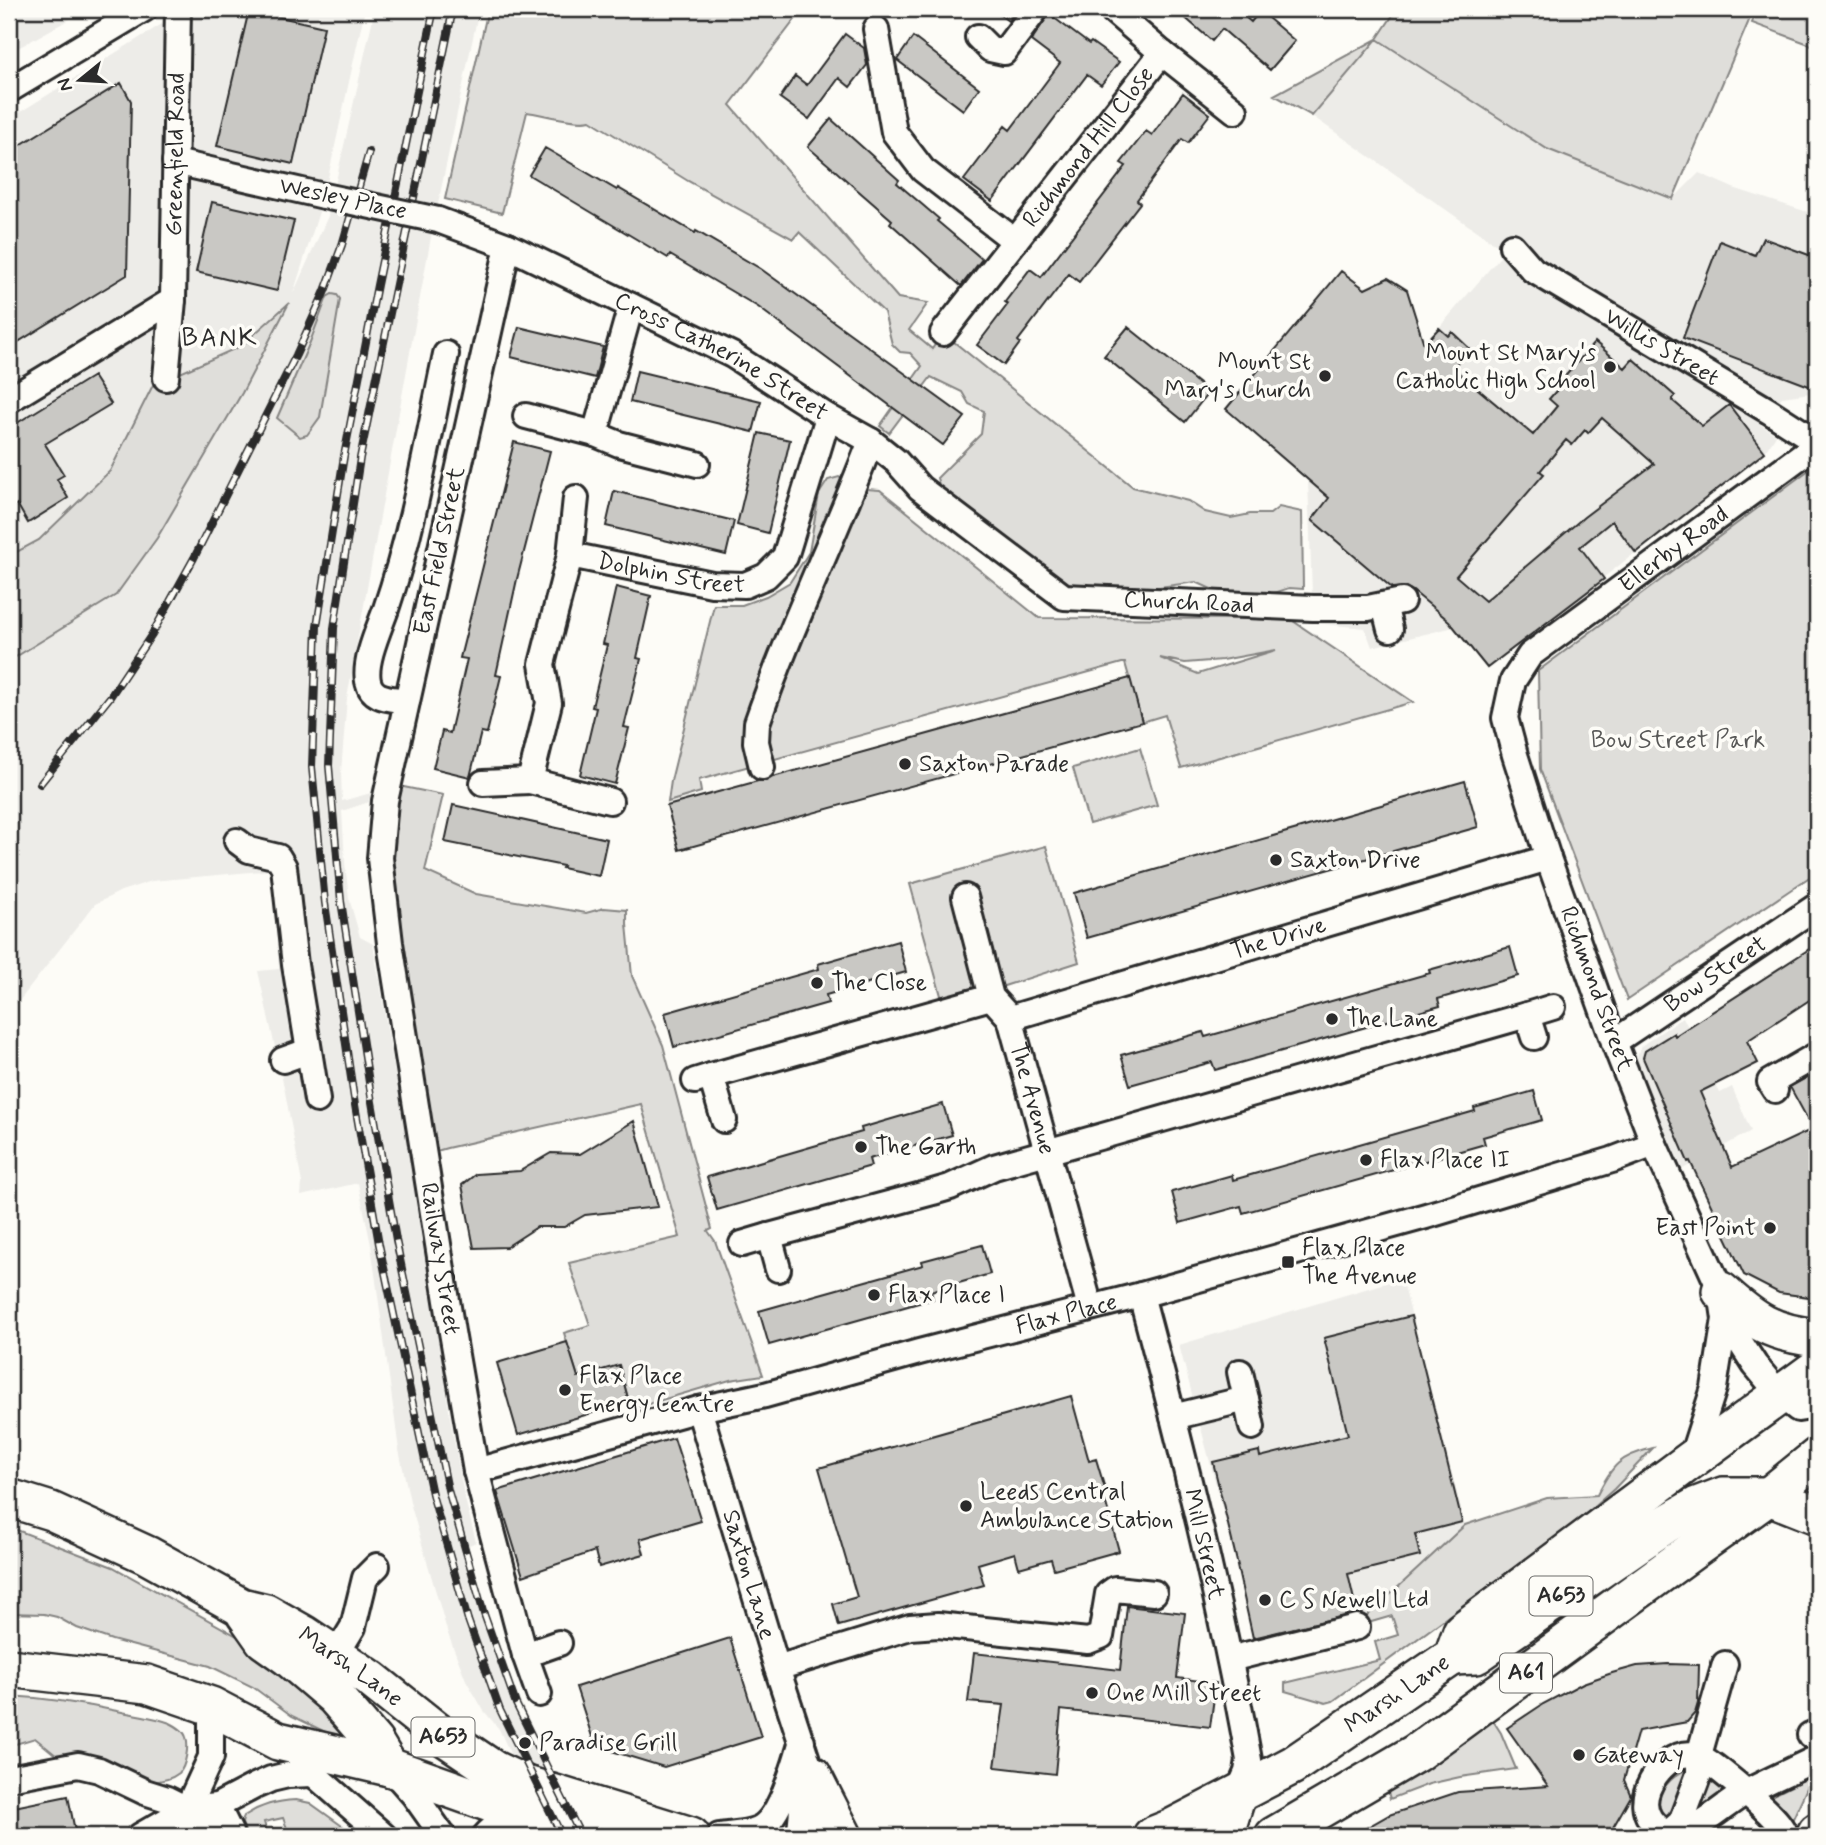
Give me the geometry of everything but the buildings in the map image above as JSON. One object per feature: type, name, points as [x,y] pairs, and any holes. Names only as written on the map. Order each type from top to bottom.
[{"type":"highway","points":[[1723,1305],[1741,1309],[1762,1324],[1787,1334],[1817,1338]]},
{"type":"highway","name":"Marsh Lane","points":[[1152,1836],[1293,1765],[1453,1656],[1462,1631],[1817,1368]]},
{"type":"highway","name":"A61","points":[[1282,1835],[1416,1753],[1769,1496],[1817,1457]]},
{"type":"highway","name":"A653","points":[[1453,1656],[1476,1655],[1666,1524],[1697,1506],[1723,1496],[1769,1496],[1817,1515]]},
{"type":"highway","name":"Marsh Lane","points":[[9,1498],[51,1511],[147,1555],[241,1607],[266,1613],[336,1655],[436,1731],[494,1770],[526,1785],[691,1836]]},
{"type":"highway","points":[[241,1607],[264,1640],[335,1697],[374,1742],[389,1767]]},
{"type":"highway","name":"A653","points":[[9,1668],[147,1684],[211,1706],[278,1741],[389,1767],[583,1836]]},
{"type":"highway","points":[[806,1836],[812,1775]]},
{"type":"highway","points":[[812,1775],[843,1836]]},
{"type":"highway","points":[[1224,1836],[1237,1795]]},
{"type":"street","points":[[9,90],[144,9]]},
{"type":"street","name":"Greenfield Road","points":[[166,377],[173,300],[178,9]]},
{"type":"street","points":[[978,37],[990,49],[1004,52],[1036,9]]},
{"type":"street","points":[[1111,9],[1236,111]]},
{"type":"street","name":"Richmond Hill Close","points":[[876,29],[894,132],[923,170],[1015,242]]},
{"type":"street","name":"Richmond Hill Close","points":[[943,333],[1162,53]]},
{"type":"street","name":"Wesley Place","points":[[176,162],[438,220],[508,246]]},
{"type":"street","name":"Cross Catherine Street","points":[[508,246],[732,355],[828,417],[871,441],[897,461],[920,488],[1064,597]]},
{"type":"street","name":"East Field Street","points":[[380,858],[385,801],[508,246]]},
{"type":"street","name":"Willis Street","points":[[1512,246],[1532,270],[1769,411],[1817,443]]},
{"type":"street","points":[[11,395],[173,300]]},
{"type":"street","points":[[595,434],[631,306]]},
{"type":"street","points":[[407,701],[377,696],[371,690],[368,664],[397,576],[446,354]]},
{"type":"street","points":[[526,416],[696,464]]},
{"type":"street","name":"Dolphin Street","points":[[570,555],[712,584],[745,585],[766,576],[785,556],[828,417]]},
{"type":"street","points":[[762,767],[756,743],[757,723],[804,601],[871,441]]},
{"type":"street","name":"Ellerby Road","points":[[1530,655],[1817,443]]},
{"type":"street","name":"Dolphin Street","points":[[530,781],[549,703],[542,664],[570,555],[576,498]]},
{"type":"street","name":"Church Road","points":[[1064,597],[1313,608],[1368,608],[1393,603],[1390,629]]},
{"type":"street","name":"Richmond Street","points":[[1530,655],[1513,681],[1505,718],[1548,858],[1614,1042],[1654,1144],[1723,1305],[1755,1365],[1780,1395],[1798,1409],[1817,1406]]},
{"type":"street","points":[[483,783],[530,781],[610,801]]},
{"type":"street","points":[[237,841],[249,850],[278,857],[284,867],[295,965],[317,1100]]},
{"type":"street","name":"Railway Street","points":[[380,858],[411,1080],[476,1471],[525,1655],[539,1694]]},
{"type":"street","name":"The Drive","points":[[1010,1018],[1548,858]]},
{"type":"street","name":"The Avenue","points":[[965,897],[989,988],[1010,1018],[1090,1307]]},
{"type":"street","name":"Bow Street","points":[[1614,1042],[1817,906]]},
{"type":"street","points":[[724,1120],[703,1079],[989,988]]},
{"type":"street","points":[[742,1244],[933,1192],[993,1167],[1046,1151],[1530,1026],[1553,1007]]},
{"type":"street","points":[[283,1060],[308,1051]]},
{"type":"street","points":[[1775,1090],[1770,1082],[1817,1055]]},
{"type":"street","name":"Flax Place","points":[[476,1471],[699,1409],[765,1395],[1140,1295],[1426,1216],[1612,1160],[1654,1144]]},
{"type":"street","points":[[769,1236],[779,1269]]},
{"type":"street","name":"Mill Street","points":[[1140,1295],[1173,1416],[1230,1658],[1249,1760],[1237,1795]]},
{"type":"street","points":[[1691,1460],[1714,1388],[1723,1305]]},
{"type":"street","points":[[1240,1372],[1252,1427]]},
{"type":"street","points":[[1173,1416],[1246,1399]]},
{"type":"street","name":"Saxton Lane","points":[[699,1409],[812,1775]]},
{"type":"street","points":[[336,1655],[353,1627],[365,1578],[377,1566]]},
{"type":"street","points":[[777,1668],[909,1628],[938,1625],[1088,1641],[1101,1636],[1108,1594],[1115,1589],[1154,1592]]},
{"type":"street","points":[[1230,1658],[1357,1627]]},
{"type":"street","points":[[525,1655],[559,1643]]},
{"type":"street","points":[[1667,1835],[1681,1822],[1699,1774],[1699,1755],[1725,1664]]},
{"type":"street","points":[[180,1836],[187,1809],[211,1757],[211,1706]]},
{"type":"street","points":[[278,1741],[384,1836]]},
{"type":"street","points":[[719,1836],[761,1829],[772,1817],[790,1783],[802,1741]]},
{"type":"street","points":[[1786,1836],[1777,1822],[1746,1793],[1699,1755],[1676,1757],[1665,1764],[1651,1780],[1644,1797],[1646,1814],[1661,1831],[1667,1835],[1681,1832],[1705,1821],[1746,1793],[1815,1741]]},
{"type":"street","points":[[9,1778],[78,1765],[99,1770],[187,1809]]},
{"type":"street","points":[[389,1767],[414,1795],[443,1836]]},
{"type":"street","points":[[140,1836],[187,1809],[217,1806],[271,1779],[312,1774]]},
{"type":"street","points":[[217,1806],[233,1835]]},
{"type":"street","points":[[199,1836],[200,1829],[217,1806]]},
{"type":"street","points":[[485,1836],[507,1820],[524,1815]]},
{"type":"shaded area","points":[[9,9],[88,9],[9,53]]},
{"type":"shaded area","points":[[186,9],[365,9],[324,196],[293,294],[328,216],[375,9],[479,9],[431,237],[347,698],[341,772],[342,801],[371,793],[369,802],[342,811],[349,898],[360,937],[373,944],[438,1326],[448,1405],[464,1495],[476,1542],[467,1546],[498,1646],[518,1697],[584,1836],[548,1836],[499,1729],[484,1711],[466,1680],[448,1634],[411,1506],[399,1450],[371,1245],[358,1183],[301,1196],[302,1183],[285,1092],[258,971],[279,969],[272,870],[152,881],[121,891],[95,904],[9,1011],[9,119]]},
{"type":"shaded area","name":"Mount St Mary's Catholic High School","points":[[1377,39],[1547,150],[1673,199],[1699,173],[1733,188],[1817,215],[1817,392],[1782,397],[1758,423],[1776,435],[1765,452],[1487,668],[1454,627],[1372,647],[1365,628],[1313,623],[1308,480],[1505,251],[1312,116]]},
{"type":"shaded area","points":[[1683,1017],[1720,1093],[1732,1087],[1751,1131],[1683,1169],[1636,1070],[1635,1060],[1641,1046]]},
{"type":"shaded area","points":[[1402,1278],[1465,1525],[1366,1617],[1256,1636],[1179,1345]]},
{"type":"green space","points":[[488,9],[803,9],[730,105],[898,298],[928,303],[909,330],[932,349],[943,333],[1133,487],[1188,501],[1205,512],[1231,518],[1270,514],[1279,507],[1302,512],[1303,589],[1289,588],[1267,595],[1220,593],[1196,582],[1130,591],[1087,588],[1063,582],[941,491],[937,478],[981,434],[984,411],[969,404],[962,392],[931,377],[889,433],[880,426],[922,366],[910,353],[900,352],[892,344],[884,312],[799,232],[793,239],[688,181],[590,120],[569,120],[527,112],[502,213],[445,199]]},
{"type":"green space","points":[[1397,9],[1754,9],[1673,199],[1547,149],[1377,39]]},
{"type":"green space","points":[[1757,9],[1817,9],[1817,47],[1752,23]]},
{"type":"green space","points":[[1377,39],[1312,116],[1274,95]]},
{"type":"green space","points":[[332,294],[340,299],[320,417],[307,435],[300,437],[277,418],[327,297]]},
{"type":"green space","points":[[289,303],[242,393],[157,538],[116,595],[9,661],[9,556],[39,540],[110,471],[153,385],[241,346]]},
{"type":"green space","name":"Bow Street Park","points":[[1817,464],[1817,872],[1627,1000],[1540,769],[1538,671]]},
{"type":"green space","points":[[839,477],[853,488],[880,490],[1039,618],[1290,619],[1413,702],[1181,768],[1165,715],[1142,722],[1125,663],[1122,663],[699,780],[701,792],[668,802],[714,605],[742,605],[766,596],[790,582],[809,552],[819,494],[828,480]],"holes":[[[1276,650],[1198,674],[1160,658],[1185,663],[1222,660]]]},
{"type":"green space","points":[[1140,748],[1157,805],[1089,824],[1073,768]]},
{"type":"green space","points":[[389,784],[443,795],[425,871],[476,894],[586,913],[604,908],[627,910],[632,976],[663,1045],[712,1229],[708,1231],[715,1241],[763,1375],[730,1380],[631,1409],[619,1366],[578,1377],[564,1333],[590,1325],[569,1263],[680,1237],[641,1104],[423,1155],[390,943]]},
{"type":"green space","points":[[1046,846],[1079,962],[1001,987],[991,997],[945,1010],[910,884]]},
{"type":"green space","points":[[1653,1448],[1614,1489],[1579,1520],[1333,1701],[1326,1703],[1285,1691],[1285,1683],[1380,1660],[1375,1642],[1398,1635],[1392,1616],[1368,1623],[1366,1617],[1465,1525],[1547,1498],[1597,1495],[1618,1463],[1632,1454]]},
{"type":"green space","points":[[9,1527],[113,1567],[269,1654],[349,1728],[342,1740],[292,1716],[253,1687],[210,1666],[112,1640],[77,1628],[57,1617],[9,1613]]},
{"type":"green space","points":[[9,1696],[80,1704],[170,1723],[182,1730],[186,1737],[187,1750],[183,1766],[179,1773],[171,1778],[142,1781],[57,1756],[35,1738],[9,1746]]},
{"type":"green space","points":[[1492,1719],[1516,1769],[1429,1784],[1390,1799],[1388,1792]]},
{"type":"green space","points":[[1690,1770],[1675,1804],[1666,1815],[1659,1818],[1656,1799],[1670,1781]]},
{"type":"green space","points":[[1703,1776],[1724,1787],[1714,1813],[1692,1824]]},
{"type":"green space","points":[[1809,1777],[1811,1779],[1791,1823],[1768,1798]]},
{"type":"green space","points":[[296,1800],[310,1803],[356,1836],[332,1836],[330,1832],[313,1836],[290,1836],[283,1818],[264,1822],[268,1836],[247,1836],[242,1823],[244,1816],[269,1804]]},
{"type":"railway","points":[[434,9],[344,456],[317,626],[312,767],[325,903],[355,1105],[379,1244],[432,1494],[468,1620],[500,1710],[562,1836]]},
{"type":"railway","points":[[453,9],[360,458],[334,628],[329,766],[341,901],[372,1102],[396,1240],[448,1490],[484,1614],[516,1704],[581,1836]]},
{"type":"railway","points":[[40,784],[110,697],[152,634],[194,558],[296,355],[325,291],[342,245],[369,152]]},
{"type":"place","name":"Mount St Mary's Catholic High School","points":[[1610,367]]},
{"type":"place","name":"Mount St Mary's Church","points":[[1325,376]]},
{"type":"place","name":"Saxton Parade","points":[[905,764]]},
{"type":"place","name":"Saxton Drive","points":[[1276,860]]},
{"type":"place","name":"The Close","points":[[817,983]]},
{"type":"place","name":"The Lane","points":[[1332,1019]]},
{"type":"place","name":"The Garth","points":[[861,1147]]},
{"type":"place","name":"Flax Place II","points":[[1366,1160]]},
{"type":"place","name":"East Point","points":[[1770,1228]]},
{"type":"place","name":"Flax Place The Avenue","points":[[1288,1262]]},
{"type":"place","name":"Flax Place I","points":[[874,1295]]},
{"type":"place","name":"Flax Place Energy Centre","points":[[565,1390]]},
{"type":"place","name":"Leeds Central Ambulance Station","points":[[966,1506]]},
{"type":"place","name":"C S Newell Ltd","points":[[1265,1600]]},
{"type":"place","name":"One Mill Street","points":[[1092,1693]]},
{"type":"place","name":"Paradise Grill","points":[[525,1743]]},
{"type":"place","name":"Gateway","points":[[1579,1755]]},
{"type":"district","name":"BANK","points":[[220,339]]}]
